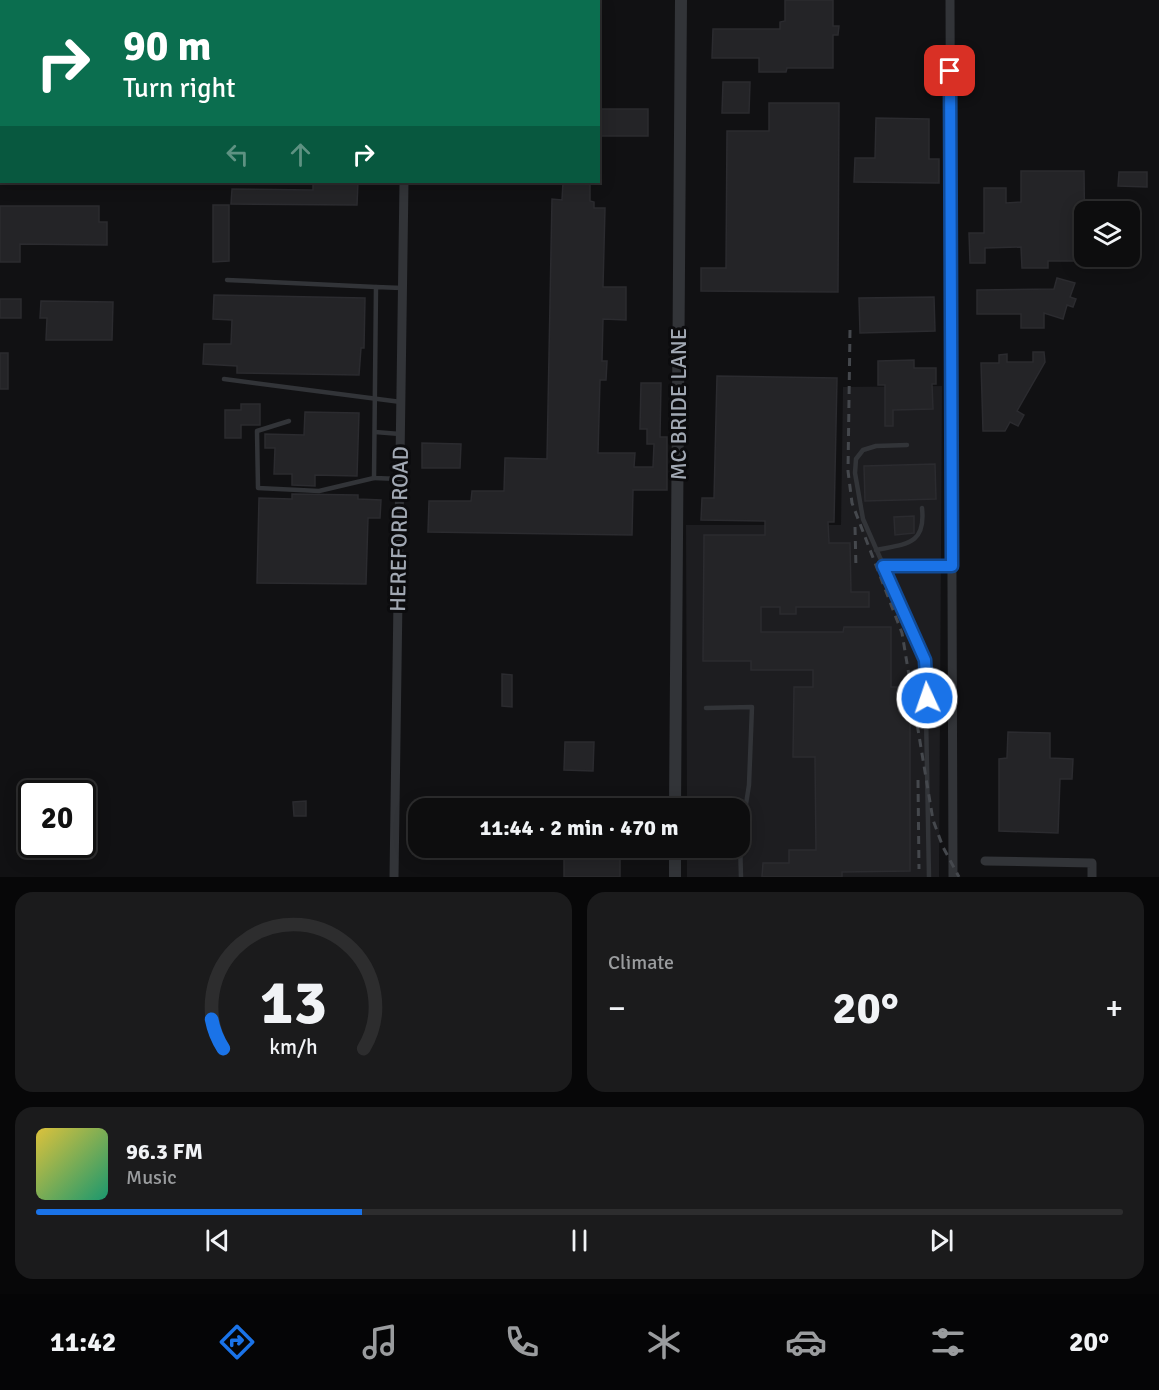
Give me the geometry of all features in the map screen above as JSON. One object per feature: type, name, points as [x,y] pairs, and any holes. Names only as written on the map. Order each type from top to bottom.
[{"type":"street","name":"MC BRIDE LANE","points":[[675,798],[681,0]]},
{"type":"street","points":[[950,0],[953,877]]},
{"type":"street","name":"HEREFORD ROAD","points":[[394,877],[404,183]]},
{"type":"street","points":[[675,858],[675,877]]},
{"type":"street","points":[[985,861],[1092,863],[1092,877]]},
{"type":"lane","points":[[227,280],[402,288]]},
{"type":"lane","points":[[374,478],[376,287]]},
{"type":"lane","points":[[224,379],[401,402]]},
{"type":"lane","points":[[289,421],[257,431],[258,488],[319,491],[374,478],[400,479]]},
{"type":"lane","points":[[375,432],[400,434]]},
{"type":"lane","points":[[907,445],[863,450],[856,459],[857,493],[863,519],[925,660],[929,877]]},
{"type":"lane","points":[[876,550],[915,540],[921,533],[922,508]]},
{"type":"lane","points":[[883,566],[952,566]]},
{"type":"lane","points":[[706,708],[752,707],[749,785],[740,842],[741,877]]},
{"type":"shaded area","points":[[942,386],[939,877],[687,877],[687,858],[750,858],[750,798],[687,798],[686,525],[841,525],[843,387]]},
{"type":"building","points":[[785,0],[833,0],[833,26],[839,26],[838,35],[833,35],[833,68],[787,68],[786,72],[759,72],[759,58],[712,58],[713,29],[780,29],[780,22],[785,21]]},
{"type":"building","points":[[723,82],[750,82],[749,113],[722,113]]},
{"type":"building","points":[[769,103],[839,103],[838,292],[701,291],[701,268],[726,268],[727,131],[769,131]]},
{"type":"building","points":[[600,109],[648,109],[648,136],[600,136]]},
{"type":"building","points":[[876,118],[929,119],[929,159],[939,159],[939,183],[854,182],[855,158],[875,158]]},
{"type":"building","points":[[1021,171],[1084,171],[1084,201],[1074,201],[1074,261],[1048,261],[1048,268],[1022,268],[1021,247],[985,248],[985,263],[970,263],[969,233],[984,233],[984,188],[1006,188],[1006,203],[1021,202]]},
{"type":"building","points":[[1119,172],[1147,172],[1147,187],[1118,186]]},
{"type":"building","points":[[313,183],[358,183],[357,205],[231,204],[232,189],[313,190]]},
{"type":"building","points":[[563,183],[590,183],[590,201],[594,202],[594,208],[605,208],[603,287],[626,287],[626,320],[603,319],[602,361],[607,361],[606,380],[600,380],[598,453],[635,453],[634,467],[653,467],[654,444],[647,444],[647,429],[640,429],[641,383],[661,383],[660,437],[667,437],[667,490],[633,490],[632,535],[428,532],[429,501],[471,501],[472,491],[504,491],[505,458],[547,459],[552,199],[562,200]]},
{"type":"building","points":[[213,205],[229,205],[229,261],[213,262]]},
{"type":"building","points":[[0,206],[99,206],[99,222],[107,222],[107,245],[20,244],[20,262],[0,262]]},
{"type":"building","points":[[1057,278],[1075,283],[1070,297],[1076,299],[1073,307],[1067,305],[1063,319],[1044,313],[1044,328],[1021,328],[1021,314],[977,314],[977,290],[1054,289]]},
{"type":"building","points":[[214,295],[365,298],[364,348],[361,348],[359,375],[237,373],[237,366],[203,364],[204,344],[231,344],[232,320],[213,319]]},
{"type":"building","points":[[934,297],[935,331],[860,333],[859,298]]},
{"type":"building","points":[[0,299],[21,299],[21,318],[0,318]]},
{"type":"building","points":[[41,301],[113,302],[112,340],[46,340],[47,318],[40,318]]},
{"type":"building","points":[[1033,352],[1044,352],[1045,362],[1017,411],[1024,415],[1018,426],[1010,422],[1005,431],[983,431],[981,363],[999,363],[999,355],[1007,354],[1007,362],[1033,362]]},
{"type":"building","points":[[0,353],[8,353],[8,389],[0,389]]},
{"type":"building","points":[[914,360],[914,368],[936,368],[936,384],[932,384],[933,409],[893,410],[893,426],[885,426],[885,385],[878,385],[878,361]]},
{"type":"building","points":[[717,376],[837,378],[834,522],[828,522],[829,543],[850,543],[851,592],[869,592],[869,607],[796,607],[796,614],[780,614],[780,607],[761,607],[761,632],[843,632],[844,627],[891,627],[891,687],[910,687],[910,871],[842,872],[842,877],[762,877],[763,863],[789,863],[789,850],[816,850],[815,757],[793,757],[794,687],[813,687],[813,670],[751,670],[751,661],[703,661],[704,535],[765,535],[765,521],[701,520],[702,498],[714,498]]},
{"type":"building","points":[[241,404],[260,404],[260,425],[241,425],[241,438],[225,438],[225,410],[241,410]]},
{"type":"building","points":[[305,412],[359,413],[357,476],[315,475],[315,486],[292,485],[292,474],[274,474],[275,448],[265,448],[265,434],[304,435]]},
{"type":"building","points":[[422,443],[461,444],[460,468],[422,468]]},
{"type":"building","points":[[935,464],[936,499],[865,501],[864,466]]},
{"type":"building","points":[[292,494],[358,495],[358,499],[381,500],[380,518],[368,518],[366,584],[257,583],[259,498],[292,499]]},
{"type":"building","points":[[914,516],[914,533],[895,535],[894,517]]},
{"type":"building","points":[[502,674],[512,675],[512,707],[502,706]]},
{"type":"building","points":[[1008,732],[1050,733],[1050,758],[1073,759],[1072,779],[1060,779],[1058,833],[999,831],[999,759],[1007,758]]},
{"type":"building","points":[[565,742],[594,742],[593,771],[564,770]]},
{"type":"building","points":[[306,801],[306,816],[294,816],[293,802]]},
{"type":"building","points":[[564,858],[620,858],[620,877],[564,877]]},
{"type":"railway","points":[[850,330],[848,471],[852,503],[902,633],[933,820],[943,847],[959,877]]},
{"type":"railway","points":[[855,527],[856,569]]},
{"type":"railway","points":[[918,780],[919,869]]},
{"type":"route","points":[[927,698],[925,660],[883,566],[952,566],[950,71]]}]
